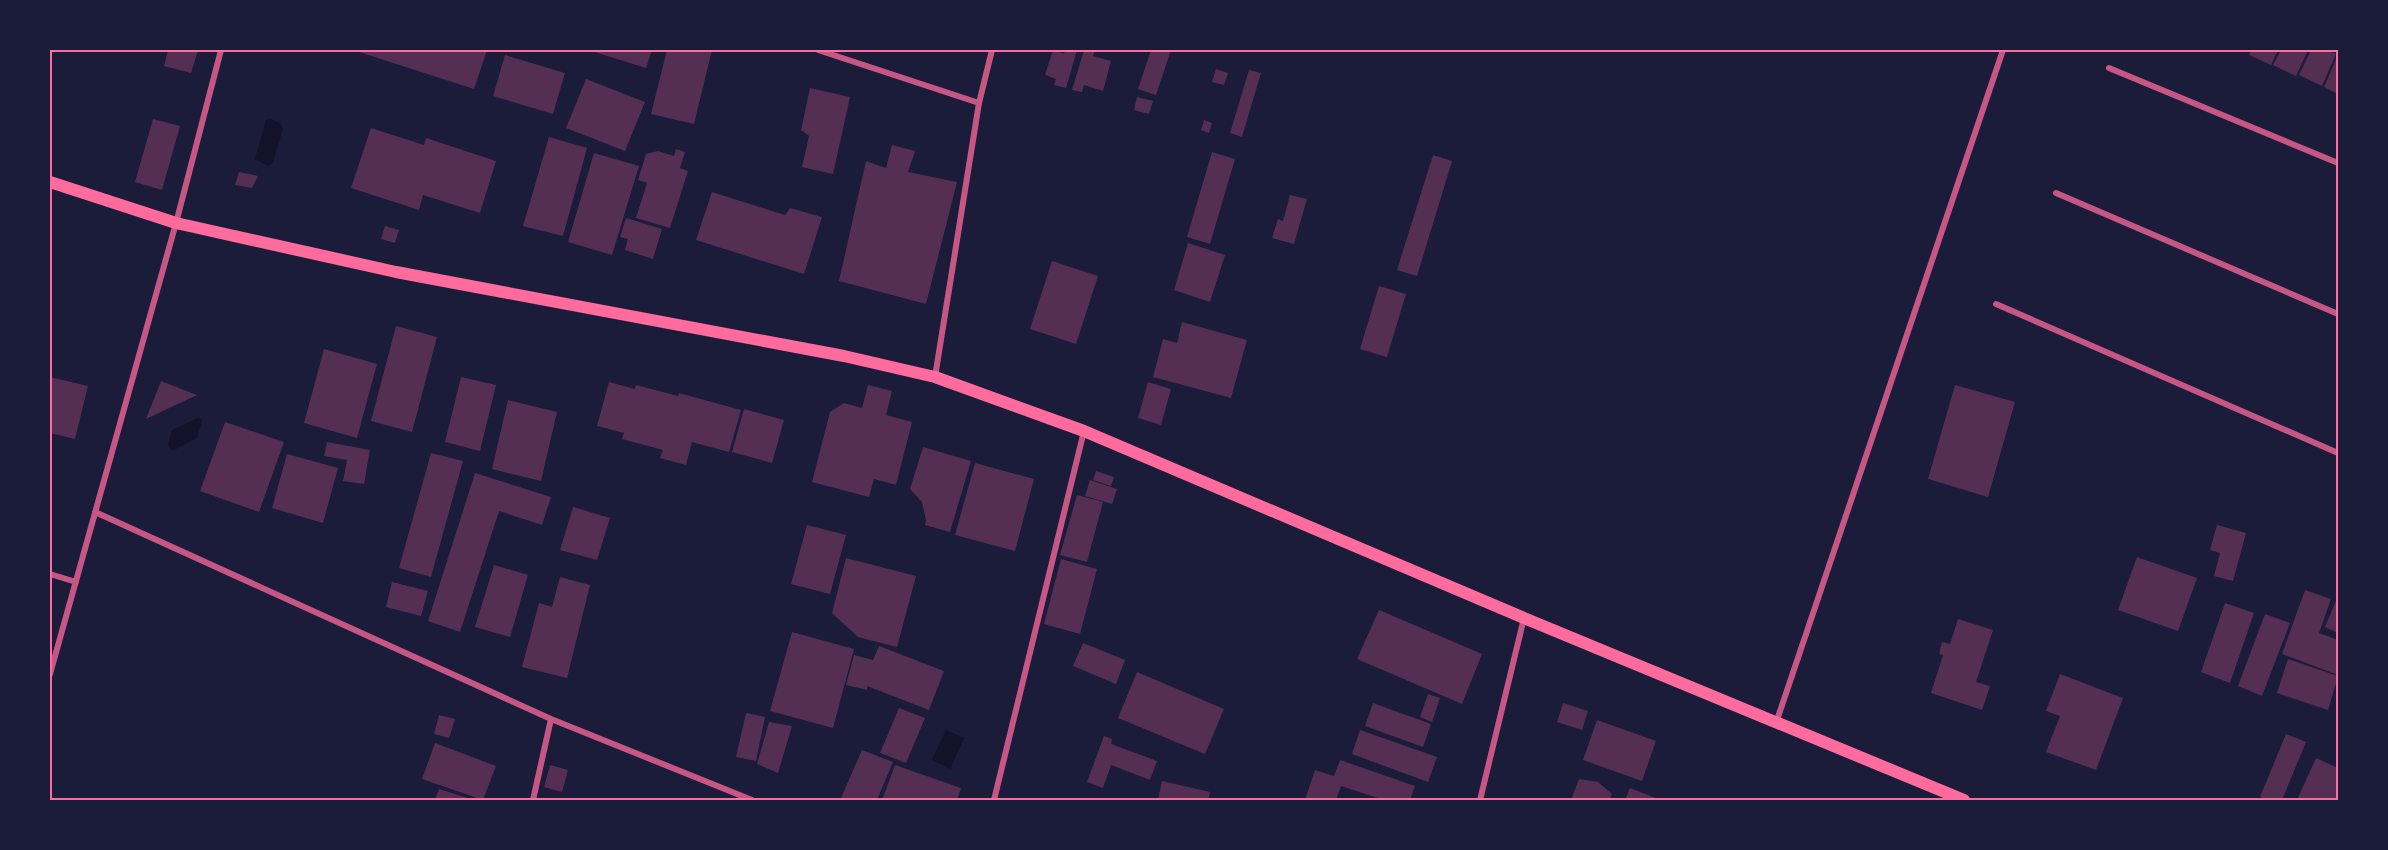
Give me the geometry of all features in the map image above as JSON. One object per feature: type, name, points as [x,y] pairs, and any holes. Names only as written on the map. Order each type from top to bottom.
[{"type":"main road","points":[[50,182],[177,223],[396,272],[844,356],[935,377],[1084,431],[1960,800]]},
{"type":"street","points":[[50,674],[177,223],[221,50]]},
{"type":"street","points":[[818,50],[979,103]]},
{"type":"street","points":[[935,377],[979,103],[992,50]]},
{"type":"street","points":[[1776,723],[2003,50]]},
{"type":"street","points":[[2109,68],[2338,162]]},
{"type":"street","points":[[2056,193],[2338,314]]},
{"type":"street","points":[[1996,304],[2338,453]]},
{"type":"street","points":[[994,801],[1084,431]]},
{"type":"street","points":[[95,512],[550,719],[752,801]]},
{"type":"street","points":[[50,574],[76,582]]},
{"type":"street","points":[[1480,801],[1524,618]]},
{"type":"street","points":[[533,801],[550,719]]},
{"type":"shaded area","points":[[270,119],[280,123],[283,128],[273,163],[268,166],[255,159],[266,120]]},
{"type":"shaded area","points":[[198,418],[202,420],[197,438],[172,451],[168,445],[172,430]]},
{"type":"shaded area","points":[[946,730],[964,738],[950,769],[932,760]]},
{"type":"building","points":[[168,50],[198,50],[191,73],[164,66]]},
{"type":"building","points":[[360,50],[487,50],[474,89],[359,52]]},
{"type":"building","points":[[588,50],[652,50],[646,68]]},
{"type":"building","points":[[667,50],[712,50],[694,124],[651,114]]},
{"type":"building","points":[[1053,50],[1064,54],[1065,50],[1077,50],[1066,88],[1054,85],[1056,79],[1045,75]]},
{"type":"building","points":[[1084,50],[1095,50],[1093,56],[1111,61],[1103,91],[1084,85],[1082,92],[1072,90]]},
{"type":"building","points":[[1151,50],[1171,50],[1156,95],[1138,89]]},
{"type":"building","points":[[2251,50],[2278,50],[2271,65],[2249,55]]},
{"type":"building","points":[[2281,50],[2308,50],[2296,76],[2273,65]]},
{"type":"building","points":[[2311,50],[2326,50],[2336,54],[2322,86],[2299,75]]},
{"type":"building","points":[[505,55],[565,73],[553,114],[493,96]]},
{"type":"building","points":[[2338,55],[2338,94],[2324,87]]},
{"type":"building","points":[[1216,69],[1228,73],[1224,85],[1212,82]]},
{"type":"building","points":[[1249,70],[1261,73],[1242,137],[1230,133]]},
{"type":"building","points":[[586,79],[645,102],[625,151],[566,128]]},
{"type":"building","points":[[810,88],[850,97],[833,174],[802,167],[809,136],[801,130]]},
{"type":"building","points":[[1137,97],[1153,101],[1149,114],[1134,110]]},
{"type":"building","points":[[153,119],[180,126],[162,190],[135,182]]},
{"type":"building","points":[[1204,120],[1212,123],[1209,133],[1201,130]]},
{"type":"building","points":[[371,128],[424,145],[426,138],[496,161],[480,213],[423,195],[419,210],[351,188]]},
{"type":"building","points":[[549,137],[587,148],[563,236],[523,226]]},
{"type":"building","points":[[892,145],[915,151],[908,172],[957,182],[926,304],[839,281],[866,161],[886,168]]},
{"type":"building","points":[[676,149],[685,152],[680,168],[688,171],[670,228],[636,218],[647,183],[638,180],[646,154],[658,151],[674,156]]},
{"type":"building","points":[[1212,152],[1235,159],[1210,244],[1187,237]]},
{"type":"building","points":[[594,153],[639,166],[612,255],[568,242]]},
{"type":"building","points":[[1433,155],[1452,161],[1417,276],[1397,270]]},
{"type":"building","points":[[239,172],[258,176],[252,188],[235,185]]},
{"type":"building","points":[[712,192],[785,215],[790,208],[822,217],[804,274],[696,240]]},
{"type":"building","points":[[1290,195],[1307,199],[1294,244],[1272,238],[1278,219],[1283,221]]},
{"type":"building","points":[[626,218],[662,229],[653,259],[625,250],[628,239],[620,237]]},
{"type":"building","points":[[385,226],[399,230],[395,243],[381,239]]},
{"type":"building","points":[[1188,243],[1225,255],[1210,302],[1174,290]]},
{"type":"building","points":[[1052,261],[1098,276],[1076,344],[1030,329]]},
{"type":"building","points":[[1379,286],[1406,294],[1387,357],[1360,349]]},
{"type":"building","points":[[1182,322],[1247,340],[1231,398],[1153,377],[1163,339],[1177,343]]},
{"type":"building","points":[[396,326],[437,337],[412,432],[371,421]]},
{"type":"building","points":[[324,349],[377,364],[357,438],[304,423]]},
{"type":"building","points":[[50,377],[88,386],[75,439],[50,433]]},
{"type":"building","points":[[461,377],[496,385],[480,451],[445,442]]},
{"type":"building","points":[[161,381],[197,395],[146,419]]},
{"type":"building","points":[[609,382],[635,389],[636,385],[678,396],[679,393],[741,410],[729,452],[692,442],[686,465],[660,458],[663,450],[622,439],[624,433],[597,426]]},
{"type":"building","points":[[1148,382],[1171,389],[1161,425],[1138,418]]},
{"type":"building","points":[[868,385],[892,391],[886,415],[912,422],[896,485],[874,479],[869,497],[812,482],[830,412],[844,403],[862,408]]},
{"type":"building","points":[[1955,385],[2015,402],[1988,497],[1928,479]]},
{"type":"building","points":[[508,400],[557,412],[541,481],[492,469]]},
{"type":"building","points":[[744,409],[784,420],[772,463],[732,452]]},
{"type":"building","points":[[225,422],[284,442],[259,512],[200,491]]},
{"type":"building","points":[[327,442],[370,450],[364,484],[343,481],[347,460],[324,456]]},
{"type":"building","points":[[923,447],[971,461],[950,532],[925,525],[922,502],[910,489]]},
{"type":"building","points":[[431,453],[463,461],[431,577],[399,568]]},
{"type":"building","points":[[287,454],[338,468],[323,523],[272,508]]},
{"type":"building","points":[[975,463],[1034,479],[1015,551],[955,535]]},
{"type":"building","points":[[1096,471],[1114,477],[1111,486],[1093,480]]},
{"type":"building","points":[[475,473],[551,497],[542,525],[499,511],[460,632],[428,621]]},
{"type":"building","points":[[1090,480],[1117,489],[1112,504],[1085,496]]},
{"type":"building","points":[[1077,495],[1103,502],[1087,562],[1060,555]]},
{"type":"building","points":[[573,507],[610,518],[597,560],[560,550]]},
{"type":"building","points":[[807,525],[846,535],[830,594],[791,584]]},
{"type":"building","points":[[2217,525],[2246,533],[2233,581],[2214,576],[2220,553],[2210,550]]},
{"type":"building","points":[[2137,557],[2197,578],[2178,631],[2118,610]]},
{"type":"building","points":[[846,558],[916,576],[897,647],[858,637],[832,613]]},
{"type":"building","points":[[1061,559],[1097,569],[1080,634],[1044,624]]},
{"type":"building","points":[[494,565],[528,575],[510,637],[475,627]]},
{"type":"building","points":[[560,577],[590,585],[567,678],[522,667],[539,603],[552,607]]},
{"type":"building","points":[[392,582],[428,591],[421,616],[386,607]]},
{"type":"building","points":[[2305,590],[2331,599],[2319,633],[2338,640],[2338,675],[2282,654]]},
{"type":"building","points":[[2338,596],[2338,633],[2325,627]]},
{"type":"building","points":[[2225,603],[2254,613],[2230,683],[2201,672]]},
{"type":"building","points":[[1379,610],[1482,654],[1462,704],[1357,659]]},
{"type":"building","points":[[2265,614],[2290,623],[2262,696],[2238,686]]},
{"type":"building","points":[[1958,619],[1993,630],[1976,682],[1990,686],[1982,710],[1931,693],[1943,655],[1939,654],[1942,642],[1950,644]]},
{"type":"building","points":[[792,632],[854,649],[833,728],[770,711]]},
{"type":"building","points":[[1083,643],[1125,660],[1116,684],[1073,666]]},
{"type":"building","points":[[879,646],[944,671],[929,710],[867,686],[867,690],[846,685],[854,655],[873,660]]},
{"type":"building","points":[[2288,659],[2338,676],[2328,710],[2277,693]]},
{"type":"building","points":[[1137,672],[1224,709],[1205,754],[1118,718]]},
{"type":"building","points":[[2060,674],[2123,698],[2096,770],[2046,752],[2060,716],[2046,711]]},
{"type":"building","points":[[1428,694],[1440,698],[1432,722],[1420,717]]},
{"type":"building","points":[[1373,703],[1431,724],[1423,747],[1365,726]]},
{"type":"building","points":[[1563,703],[1588,711],[1582,730],[1557,722]]},
{"type":"building","points":[[899,708],[925,718],[906,763],[880,753]]},
{"type":"building","points":[[746,713],[765,717],[756,761],[736,757]]},
{"type":"building","points":[[439,715],[455,719],[449,738],[434,734]]},
{"type":"building","points":[[1597,720],[1656,741],[1642,781],[1583,760]]},
{"type":"building","points":[[769,722],[792,726],[778,773],[757,764]]},
{"type":"building","points":[[1360,730],[1437,757],[1428,782],[1352,754]]},
{"type":"building","points":[[2286,734],[2306,742],[2282,800],[2268,800],[2260,797]]},
{"type":"building","points":[[1104,736],[1112,739],[1111,744],[1157,761],[1150,780],[1111,765],[1103,788],[1087,782]]},
{"type":"building","points":[[435,743],[496,766],[483,800],[422,779]]},
{"type":"building","points":[[862,750],[893,762],[877,800],[841,798]]},
{"type":"building","points":[[2316,758],[2338,768],[2338,800],[2297,800]]},
{"type":"building","points":[[1340,760],[1415,786],[1410,800],[1384,800],[1341,786],[1336,800],[1305,800],[1315,770],[1334,776]]},
{"type":"building","points":[[550,765],[568,770],[562,792],[544,787]]},
{"type":"building","points":[[895,765],[961,788],[957,800],[882,800]]},
{"type":"building","points":[[1579,779],[1598,782],[1612,794],[1609,800],[1571,800]]},
{"type":"building","points":[[1162,781],[1210,792],[1208,800],[1158,800]]},
{"type":"building","points":[[1630,788],[1661,800],[1625,800]]},
{"type":"building","points":[[439,789],[474,800],[435,800]]}]
